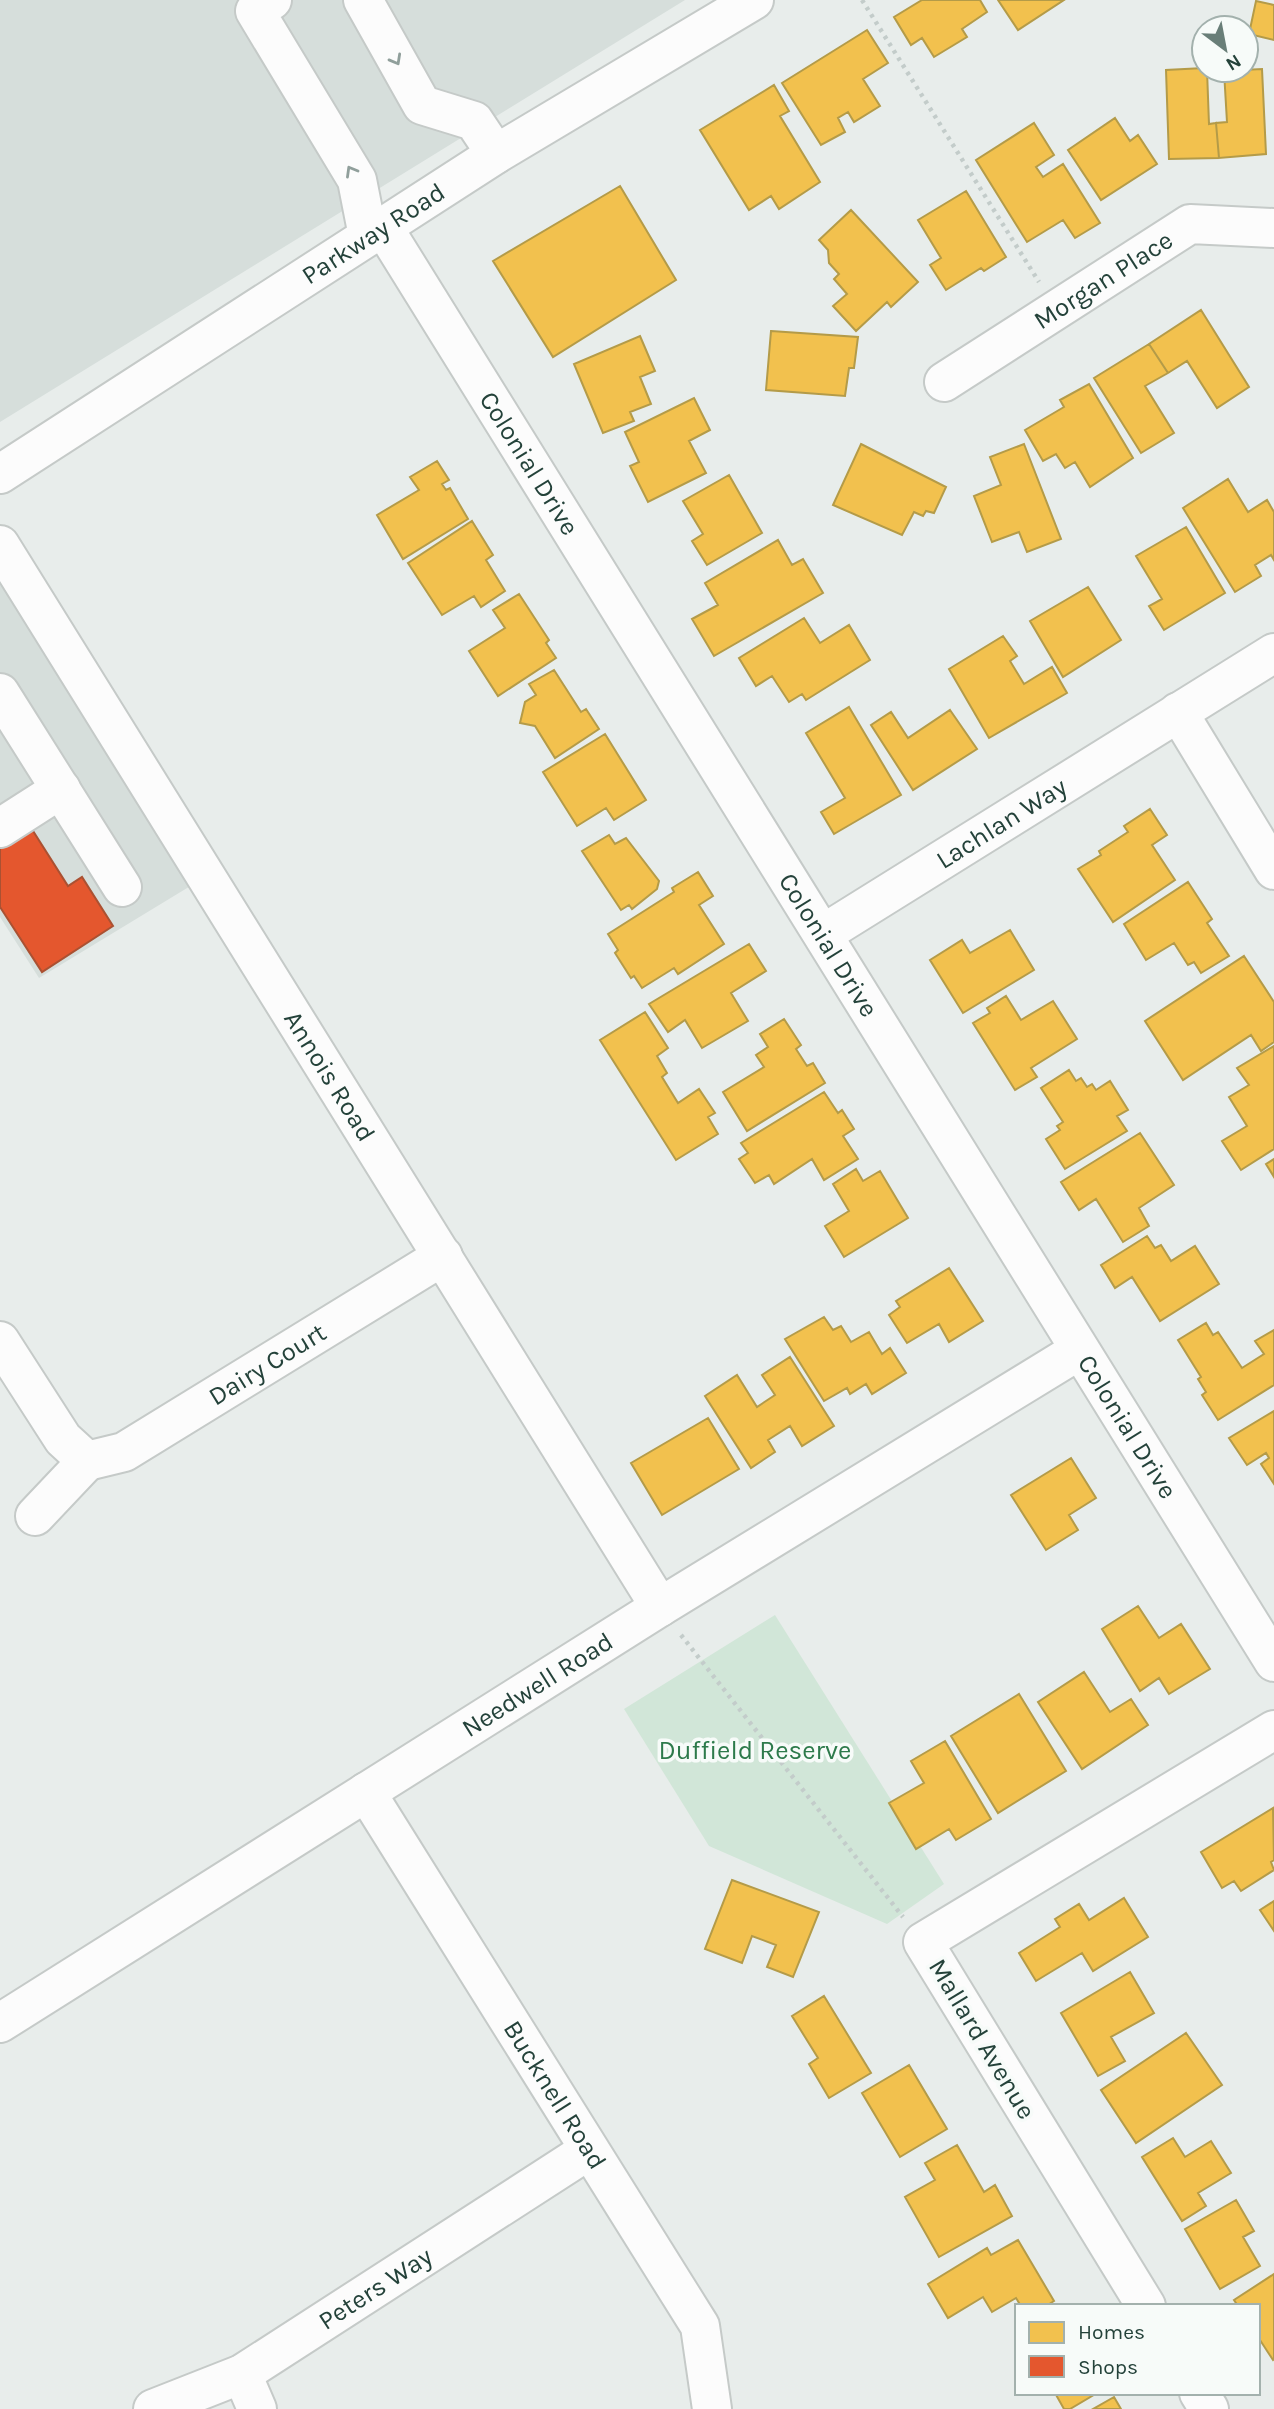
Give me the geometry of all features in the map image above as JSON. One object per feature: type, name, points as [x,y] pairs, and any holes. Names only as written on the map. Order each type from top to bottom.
[{"type":"street","points":[[272,0],[256,10],[357,180],[375,232]]},
{"type":"street","points":[[363,0],[422,105],[474,121],[496,155]]},
{"type":"street","name":"Parkway Road","points":[[0,474],[496,155],[754,0]]},
{"type":"street","name":"Morgan Place","points":[[944,382],[1190,224],[1274,229]]},
{"type":"street","name":"Colonial Drive","points":[[375,232],[823,934],[1078,1351],[1274,1662]]},
{"type":"street","name":"Annois Road","points":[[0,545],[660,1607]]},
{"type":"street","name":"Lachlan Way","points":[[823,934],[1274,653]]},
{"type":"street","points":[[0,693],[122,887]]},
{"type":"street","points":[[1178,712],[1274,870]]},
{"type":"street","points":[[0,828],[61,789]]},
{"type":"street","name":"Dairy Court","points":[[88,1461],[124,1452],[443,1256]]},
{"type":"street","points":[[0,1340],[63,1439],[88,1461],[35,1516]]},
{"type":"street","name":"Needwell Road","points":[[0,2023],[660,1607],[1078,1351]]},
{"type":"street","name":"Mallard Avenue","points":[[1145,2304],[923,1942],[1274,1730]]},
{"type":"street","name":"Bucknell Road","points":[[366,1792],[700,2326],[712,2409]]},
{"type":"street","name":"Peters Way","points":[[153,2409],[242,2374],[589,2150]]},
{"type":"street","points":[[242,2374],[257,2409]]},
{"type":"path","points":[[862,0],[1056,310]]},
{"type":"path","points":[[660,1607],[923,1942]]},
{"type":"shaded area","points":[[0,0],[685,0],[0,422]]},
{"type":"shaded area","points":[[0,563],[197,882],[39,978],[0,917]]},
{"type":"green space","name":"Duffield Reserve","points":[[775,1615],[944,1884],[887,1924],[709,1846],[624,1709]]},
{"type":"building: Homes","points":[[922,0],[980,0],[987,12],[962,29],[967,37],[934,57],[922,38],[911,45],[894,17]]},
{"type":"building: Homes","points":[[998,0],[1064,0],[1018,30]]},
{"type":"building: Homes","points":[[1256,1],[1274,5],[1274,40],[1260,37],[1260,14],[1253,14]]},
{"type":"building: Homes","points":[[867,30],[888,63],[863,79],[880,106],[854,122],[848,112],[838,118],[845,132],[821,145],[782,83]]},
{"type":"building: Homes","points":[[1190,69],[1190,84],[1208,84],[1209,124],[1216,123],[1219,158],[1169,159],[1166,70]]},
{"type":"building: Homes","points":[[1260,69],[1266,154],[1219,158],[1216,123],[1227,122],[1225,84],[1260,84]]},
{"type":"building: Homes","points":[[774,85],[789,111],[780,116],[820,182],[779,209],[771,196],[749,210],[700,130]]},
{"type":"building: Homes","points":[[1115,118],[1130,141],[1138,135],[1157,164],[1101,200],[1068,150]]},
{"type":"building: Homes","points":[[1034,123],[1054,155],[1036,167],[1043,177],[1063,164],[1100,223],[1075,238],[1063,220],[1027,242],[976,160]]},
{"type":"building: Homes","points":[[620,186],[676,280],[553,357],[493,261]]},
{"type":"building: Homes","points":[[966,191],[1006,257],[984,271],[981,268],[946,290],[930,265],[941,258],[918,220]]},
{"type":"building: Homes","points":[[851,210],[918,282],[891,307],[887,302],[856,331],[833,306],[847,294],[834,279],[839,274],[829,263],[828,250],[819,240]]},
{"type":"building: Homes","points":[[1201,310],[1249,387],[1217,408],[1187,361],[1168,373],[1149,344]]},
{"type":"building: Homes","points":[[771,331],[858,337],[854,368],[849,368],[845,396],[766,390]]},
{"type":"building: Homes","points":[[640,336],[655,371],[640,377],[651,404],[630,412],[634,421],[603,433],[574,364]]},
{"type":"building: Homes","points":[[1149,344],[1168,373],[1145,386],[1174,433],[1141,453],[1094,378]]},
{"type":"building: Homes","points":[[1089,384],[1133,458],[1090,487],[1075,462],[1065,468],[1056,454],[1043,461],[1025,430],[1064,407],[1060,400]]},
{"type":"building: Homes","points":[[694,398],[710,430],[689,441],[706,473],[648,502],[630,466],[639,462],[625,432]]},
{"type":"building: Homes","points":[[861,444],[946,487],[934,513],[926,511],[923,516],[914,512],[902,535],[833,505]]},
{"type":"building: Homes","points":[[1024,444],[1061,539],[1027,552],[1019,532],[992,542],[974,496],[1001,485],[990,457]]},
{"type":"building: Homes","points":[[437,461],[449,480],[442,484],[446,490],[450,488],[468,519],[403,559],[377,515],[419,490],[410,477]]},
{"type":"building: Homes","points":[[729,475],[762,533],[707,565],[692,541],[703,534],[683,501]]},
{"type":"building: Homes","points":[[1228,479],[1248,512],[1267,500],[1274,512],[1274,560],[1271,555],[1255,565],[1261,576],[1235,592],[1183,508]]},
{"type":"building: Homes","points":[[472,521],[493,555],[486,560],[505,591],[481,607],[474,596],[442,615],[408,563]]},
{"type":"building: Homes","points":[[1186,527],[1225,593],[1164,630],[1149,606],[1162,599],[1136,556]]},
{"type":"building: Homes","points":[[778,540],[792,565],[803,559],[823,593],[714,656],[692,619],[718,605],[705,583]]},
{"type":"building: Homes","points":[[1088,587],[1121,640],[1063,677],[1030,621]]},
{"type":"building: Homes","points":[[519,594],[549,640],[546,643],[556,658],[498,696],[469,651],[505,628],[493,610]]},
{"type":"building: Homes","points":[[804,618],[820,643],[849,625],[870,660],[806,700],[802,694],[789,702],[772,676],[756,686],[739,658]]},
{"type":"building: Homes","points":[[1003,636],[1017,656],[1010,661],[1024,684],[1052,667],[1067,693],[989,738],[949,669]]},
{"type":"building: Homes","points":[[554,670],[581,712],[586,709],[599,729],[555,758],[535,726],[520,723],[525,702],[536,695],[529,684]]},
{"type":"building: Homes","points":[[849,707],[901,795],[834,834],[821,812],[845,798],[806,733]]},
{"type":"building: Homes","points":[[950,710],[977,749],[913,790],[871,725],[891,712],[908,738]]},
{"type":"building: Homes","points":[[605,734],[646,800],[614,820],[606,808],[577,826],[543,772]]},
{"type":"building: Homes","points":[[1150,809],[1167,835],[1152,845],[1175,880],[1113,922],[1078,869],[1101,855],[1099,851],[1128,832],[1124,826]]},
{"type":"building: Homes","points":[[609,835],[615,844],[626,838],[659,881],[657,889],[632,909],[629,905],[621,910],[582,851]]},
{"type":"building: Homes","points":[[698,872],[713,896],[699,905],[724,944],[678,974],[674,968],[642,988],[634,976],[631,978],[615,953],[618,950],[608,934],[674,892],[672,888]]},
{"type":"building: Homes","points":[[1188,882],[1212,919],[1207,923],[1229,956],[1201,973],[1194,962],[1188,965],[1174,943],[1146,960],[1124,924]]},
{"type":"building: Homes","points":[[1010,930],[1034,970],[963,1013],[930,960],[962,940],[970,953]]},
{"type":"building: Homes","points":[[749,944],[766,971],[731,993],[748,1021],[702,1048],[685,1020],[668,1032],[649,1004]]},
{"type":"building: Homes","points":[[1244,956],[1274,1002],[1274,1042],[1261,1051],[1251,1035],[1183,1080],[1145,1021]]},
{"type":"building: Homes","points":[[1006,996],[1021,1020],[1053,1001],[1077,1039],[1031,1068],[1037,1077],[1015,1090],[973,1023],[990,1013],[987,1008]]},
{"type":"building: Homes","points":[[645,1012],[668,1048],[657,1056],[667,1073],[662,1077],[678,1103],[699,1089],[715,1113],[708,1117],[718,1134],[676,1160],[600,1040]]},
{"type":"building: Homes","points":[[784,1019],[801,1045],[796,1049],[807,1066],[813,1063],[825,1083],[747,1131],[723,1092],[764,1067],[756,1055],[768,1047],[760,1034]]},
{"type":"building: Homes","points":[[1274,1046],[1274,1149],[1241,1170],[1222,1141],[1247,1126],[1229,1097],[1249,1085],[1237,1068]]},
{"type":"building: Homes","points":[[1069,1070],[1076,1081],[1081,1078],[1087,1087],[1092,1084],[1096,1090],[1110,1081],[1128,1110],[1117,1116],[1127,1131],[1065,1169],[1046,1139],[1060,1130],[1057,1126],[1063,1122],[1041,1088]]},
{"type":"building: Homes","points":[[824,1092],[838,1113],[842,1110],[854,1129],[843,1136],[858,1159],[824,1180],[812,1159],[774,1184],[769,1175],[755,1183],[739,1159],[748,1153],[741,1143]]},
{"type":"building: Homes","points":[[1140,1133],[1174,1185],[1139,1208],[1149,1226],[1123,1242],[1096,1199],[1079,1210],[1061,1182]]},
{"type":"building: Homes","points":[[1274,1159],[1274,1177],[1266,1164]]},
{"type":"building: Homes","points":[[856,1169],[863,1181],[880,1171],[908,1218],[844,1257],[825,1226],[849,1211],[833,1184]]},
{"type":"building: Homes","points":[[1147,1236],[1155,1248],[1161,1245],[1171,1261],[1195,1246],[1219,1284],[1160,1321],[1132,1277],[1115,1288],[1101,1265]]},
{"type":"building: Homes","points":[[949,1268],[983,1321],[949,1342],[939,1324],[907,1343],[889,1315],[900,1307],[896,1301]]},
{"type":"building: Homes","points":[[824,1317],[833,1330],[841,1326],[851,1342],[869,1332],[882,1354],[890,1348],[906,1373],[872,1394],[866,1384],[850,1394],[847,1388],[824,1401],[785,1339]]},
{"type":"building: Homes","points":[[1206,1323],[1213,1335],[1218,1332],[1242,1368],[1264,1354],[1255,1341],[1274,1330],[1274,1385],[1218,1420],[1202,1395],[1206,1392],[1198,1379],[1201,1377],[1178,1340]]},
{"type":"building: Homes","points":[[790,1357],[834,1426],[802,1446],[790,1426],[768,1440],[775,1452],[751,1468],[705,1396],[737,1375],[757,1407],[775,1395],[762,1375]]},
{"type":"building: Homes","points":[[1274,1411],[1274,1484],[1261,1464],[1269,1458],[1266,1453],[1247,1465],[1229,1438]]},
{"type":"building: Homes","points":[[708,1418],[739,1469],[662,1515],[631,1463]]},
{"type":"building: Homes","points":[[1071,1458],[1096,1498],[1069,1515],[1078,1530],[1046,1550],[1011,1495]]},
{"type":"building: Homes","points":[[1138,1606],[1159,1638],[1181,1624],[1210,1669],[1169,1694],[1159,1678],[1140,1691],[1102,1629]]},
{"type":"building: Homes","points":[[1084,1672],[1110,1712],[1131,1699],[1148,1725],[1082,1769],[1038,1702]]},
{"type":"building: Homes","points":[[1019,1694],[1066,1771],[998,1813],[951,1736]]},
{"type":"building: Homes","points":[[945,1741],[991,1819],[956,1840],[949,1829],[916,1849],[889,1803],[924,1783],[911,1761]]},
{"type":"building: Homes","points":[[1273,1808],[1274,1860],[1271,1862],[1274,1870],[1241,1891],[1234,1881],[1222,1888],[1201,1852]]},
{"type":"building: Homes","points":[[732,1880],[819,1912],[793,1977],[767,1967],[776,1945],[752,1936],[742,1963],[705,1949]]},
{"type":"building: Homes","points":[[1124,1898],[1148,1937],[1093,1971],[1082,1953],[1036,1981],[1019,1953],[1060,1927],[1055,1919],[1079,1904],[1089,1920]]},
{"type":"building: Homes","points":[[1274,1901],[1274,1931],[1260,1910]]},
{"type":"building: Homes","points":[[1130,1972],[1154,2013],[1111,2037],[1125,2061],[1098,2076],[1061,2013]]},
{"type":"building: Homes","points":[[824,1996],[871,2073],[829,2098],[809,2064],[818,2058],[792,2016]]},
{"type":"building: Homes","points":[[1186,2033],[1222,2085],[1136,2143],[1101,2090]]},
{"type":"building: Homes","points":[[909,2065],[947,2129],[900,2157],[862,2093]]},
{"type":"building: Homes","points":[[1173,2138],[1185,2157],[1211,2141],[1231,2173],[1198,2193],[1206,2206],[1182,2221],[1142,2157]]},
{"type":"building: Homes","points":[[957,2145],[984,2192],[995,2185],[1012,2216],[939,2257],[905,2197],[935,2180],[925,2163]]},
{"type":"building: Homes","points":[[1236,2200],[1254,2231],[1243,2237],[1260,2266],[1220,2289],[1185,2229]]},
{"type":"building: Homes","points":[[1018,2240],[1054,2301],[1049,2304],[1020,2304],[1016,2298],[992,2312],[983,2297],[948,2318],[928,2284],[987,2248],[991,2255]]},
{"type":"building: Homes","points":[[1274,2274],[1273,2360],[1260,2340],[1260,2304],[1237,2304],[1234,2300]]},
{"type":"building: Homes","points":[[1056,2395],[1094,2395],[1070,2409],[1064,2409]]},
{"type":"building: Homes","points":[[1114,2397],[1121,2409],[1093,2409]]},
{"type":"building: Shops","points":[[28,823],[68,886],[82,877],[113,926],[42,972],[0,907],[0,840]]}]
